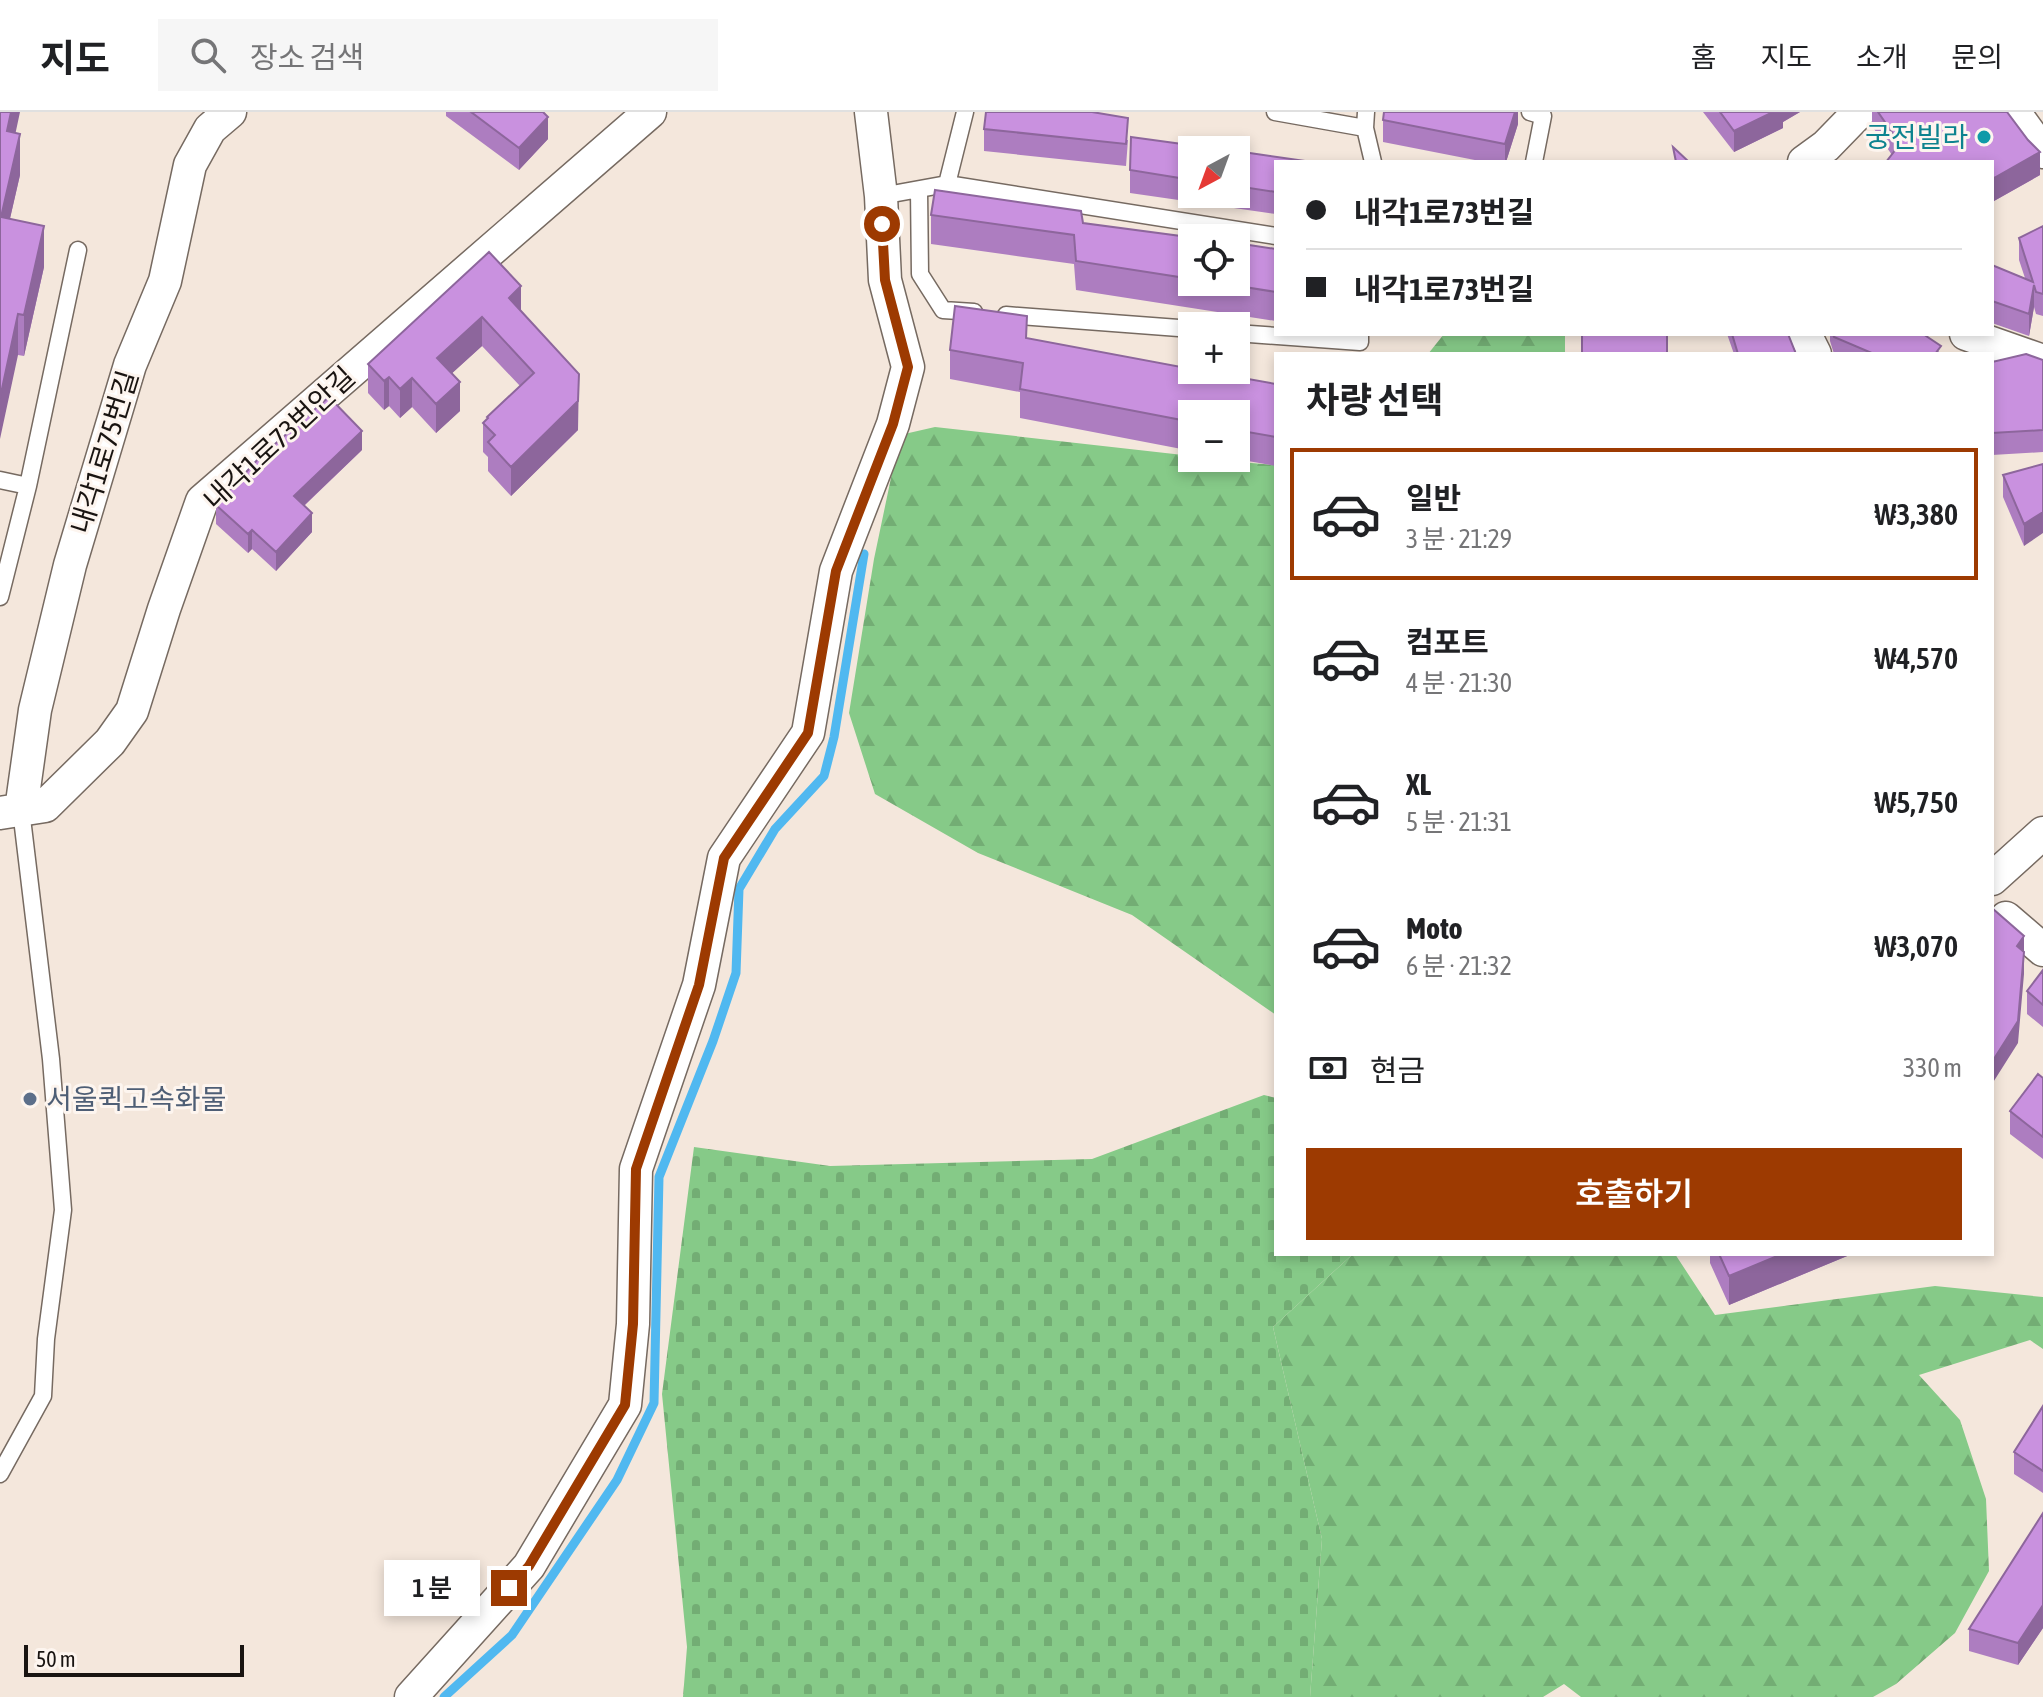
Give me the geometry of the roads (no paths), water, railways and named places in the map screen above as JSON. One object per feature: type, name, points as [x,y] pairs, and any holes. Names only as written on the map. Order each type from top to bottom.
[{"type":"street","name":"내각1로75번길","points":[[11,812],[67,580],[130,365],[165,281],[190,165],[210,129],[230,112]]},
{"type":"street","name":"내각1로73번안길","points":[[11,812],[45,806],[110,742],[132,711],[202,501],[650,112]]},
{"type":"street","points":[[411,1697],[529,1566],[625,1405],[633,1324],[636,1169],[699,985],[724,858],[808,733],[836,571],[893,424],[908,367],[885,280],[881,196],[871,112]]},
{"type":"street","points":[[1807,160],[1826,146],[1859,112]]},
{"type":"street","points":[[2014,112],[2043,152]]},
{"type":"street","points":[[1972,336],[2043,361]]},
{"type":"street","points":[[1994,877],[2043,833]]},
{"type":"street","points":[[2006,918],[2043,950]]},
{"type":"lane","points":[[947,184],[965,112]]},
{"type":"lane","points":[[1275,112],[1366,120],[1373,160]]},
{"type":"lane","points":[[1530,112],[1543,116],[1534,160]]},
{"type":"lane","points":[[881,196],[947,184],[1274,236]]},
{"type":"lane","points":[[919,190],[920,274],[943,310],[1178,328]]},
{"type":"lane","points":[[0,597],[28,486],[78,250]]},
{"type":"lane","points":[[1250,334],[1274,336]]},
{"type":"lane","points":[[1277,336],[1360,342],[1360,336]]},
{"type":"lane","points":[[0,480],[28,486]]},
{"type":"lane","points":[[0,1474],[43,1396],[46,1339],[63,1210],[51,1059],[11,812]]},
{"type":"waterway","points":[[444,1697],[512,1635],[617,1480],[654,1403],[659,1177],[713,1041],[736,973],[739,889],[775,829],[824,776],[834,737],[864,554]]},
{"type":"place","name":"궁전빌라","points":[[1984,137]]},
{"type":"place","name":"서울퀵고속화물","points":[[30,1099]]}]
